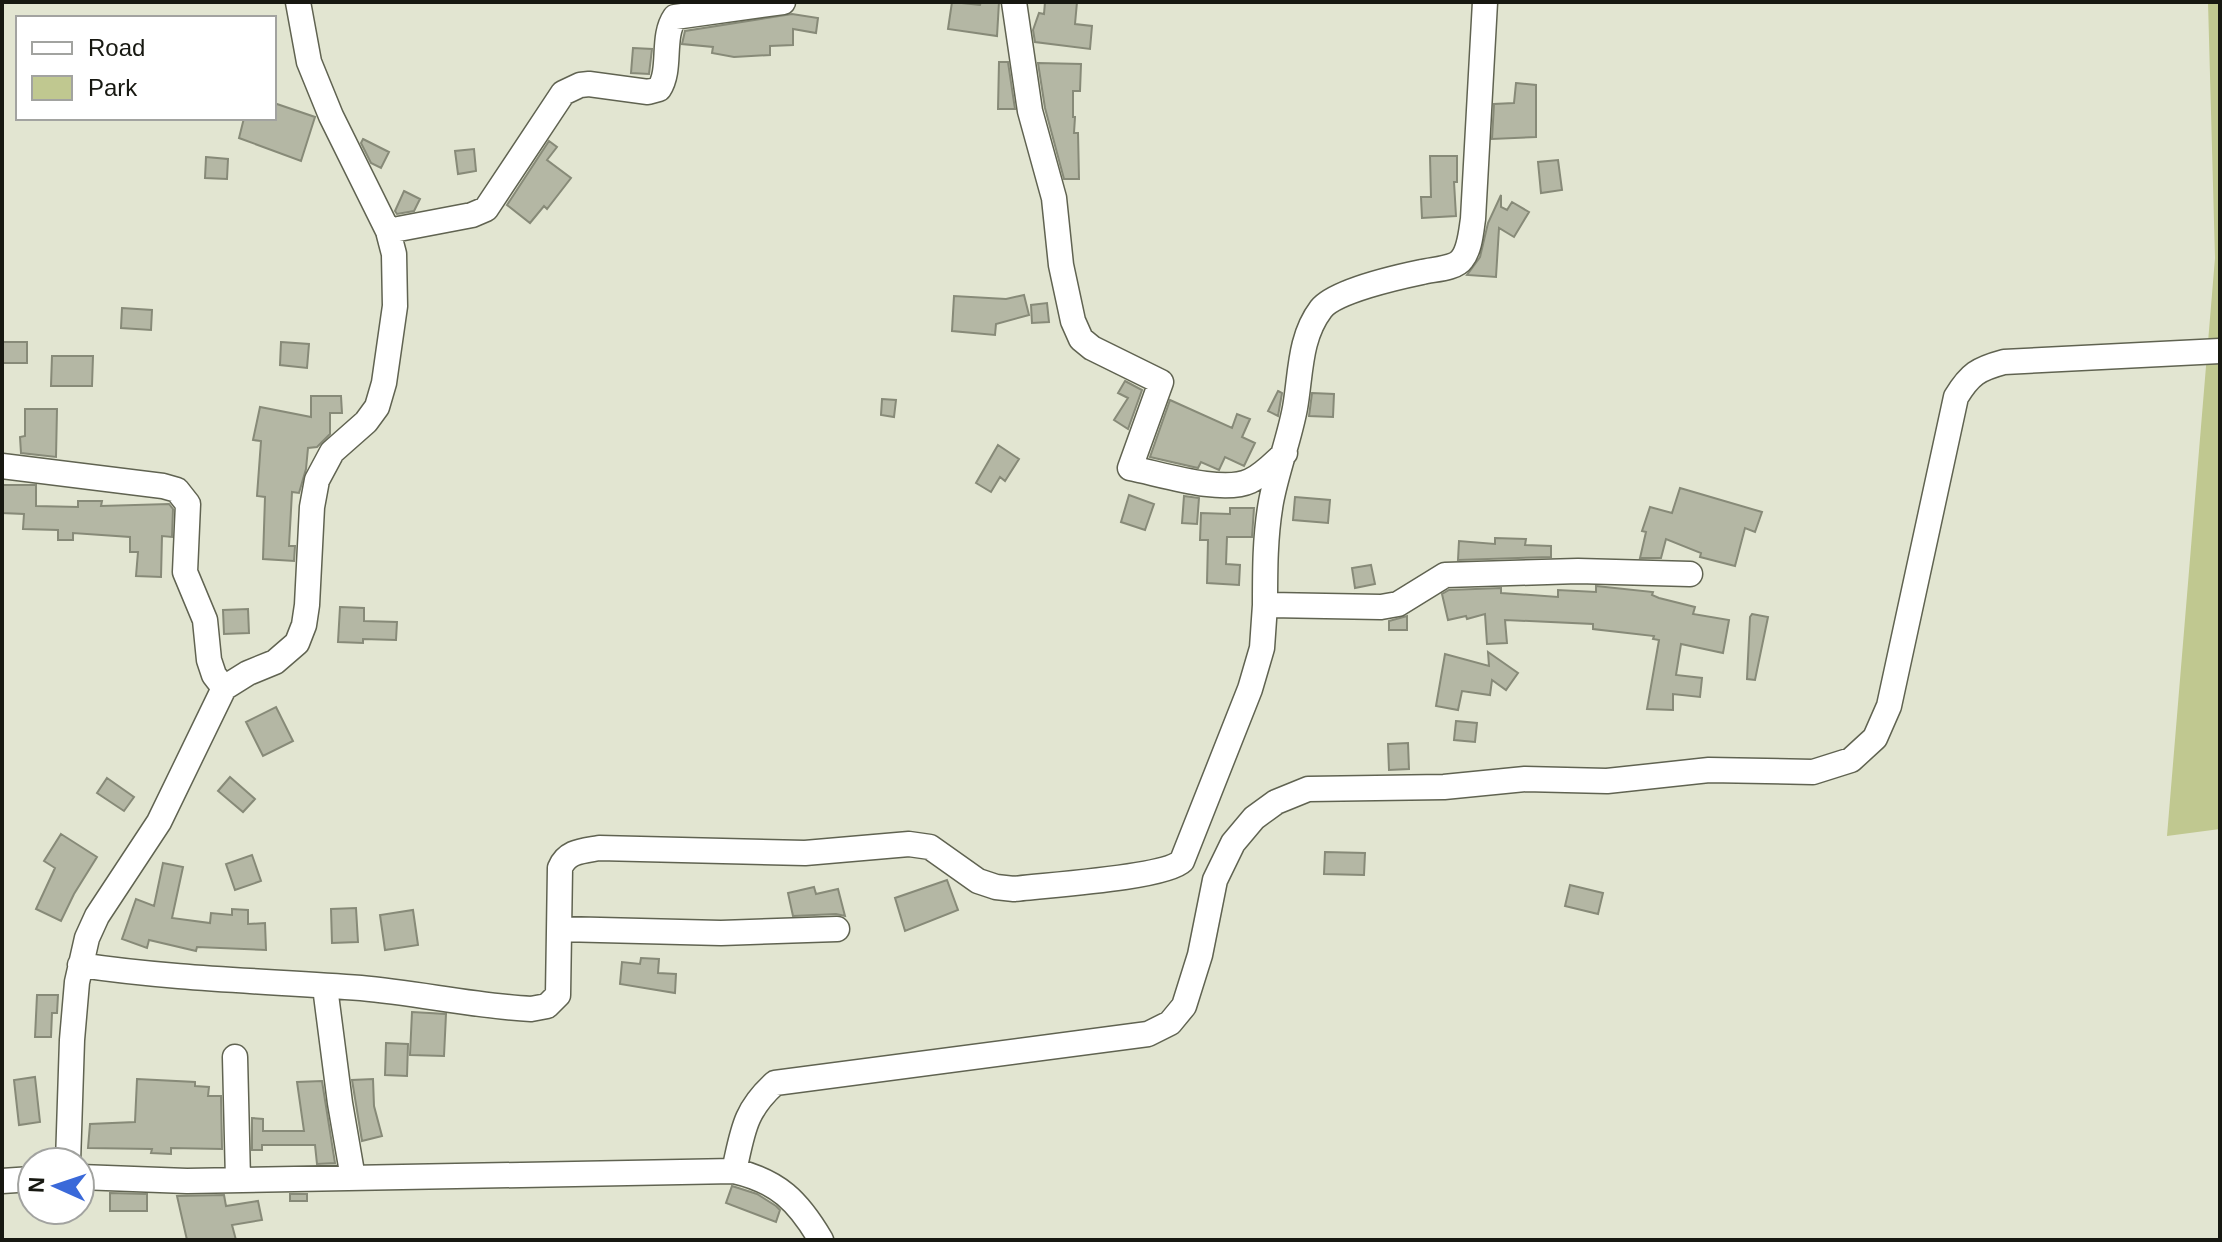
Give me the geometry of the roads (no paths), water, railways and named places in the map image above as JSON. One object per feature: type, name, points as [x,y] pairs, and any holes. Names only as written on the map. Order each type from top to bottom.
[{"type":"street","points":[[69,1146],[72,1040],[80,965],[97,916],[159,822],[224,688],[288,652],[297,643],[304,625],[312,507],[317,480],[332,452],[366,422],[377,407],[384,383],[395,306],[394,254],[388,231],[331,116],[309,62],[298,2]]},
{"type":"street","points":[[388,231],[472,215],[486,209],[563,93],[589,84],[648,92],[659,89],[664,78],[672,20],[696,8],[783,2]]},
{"type":"street","points":[[1014,2],[1026,90],[1054,198],[1063,277],[1073,321],[1081,339],[1092,348],[1161,382],[1130,468],[1229,486],[1246,483],[1258,476],[1285,453]]},
{"type":"street","points":[[80,965],[183,978],[363,988],[513,1008],[547,1006],[558,995],[560,868],[572,853],[599,848],[805,853],[909,844],[930,847],[978,881],[1014,889],[1149,874],[1175,868],[1182,861],[1250,689],[1262,648],[1266,537],[1308,330],[1323,306],[1359,290],[1410,274],[1454,265],[1461,261],[1466,250],[1473,219],[1485,2]]},
{"type":"street","points":[[734,1171],[744,1124],[757,1100],[775,1083],[1148,1034],[1170,1023],[1184,1006],[1192,985],[1215,880],[1233,843],[1254,818],[1276,802],[1308,789],[1444,787],[1525,779],[1607,781],[1709,770],[1813,772],[1851,760],[1875,738],[1889,706],[1956,397],[1967,379],[1982,368],[2004,362],[2220,351]]},
{"type":"street","points":[[2,466],[177,490],[188,504],[185,572],[205,620],[209,660],[214,675],[224,688]]},
{"type":"street","points":[[1265,605],[1381,607],[1398,604],[1445,575],[1578,571],[1690,574]]},
{"type":"street","points":[[560,929],[721,933],[837,929]]},
{"type":"street","points":[[325,987],[353,1178]]},
{"type":"street","points":[[235,1057],[238,1180]]},
{"type":"street","points":[[96,1177],[238,1180],[734,1171],[771,1183],[786,1194],[821,1240]]}]
